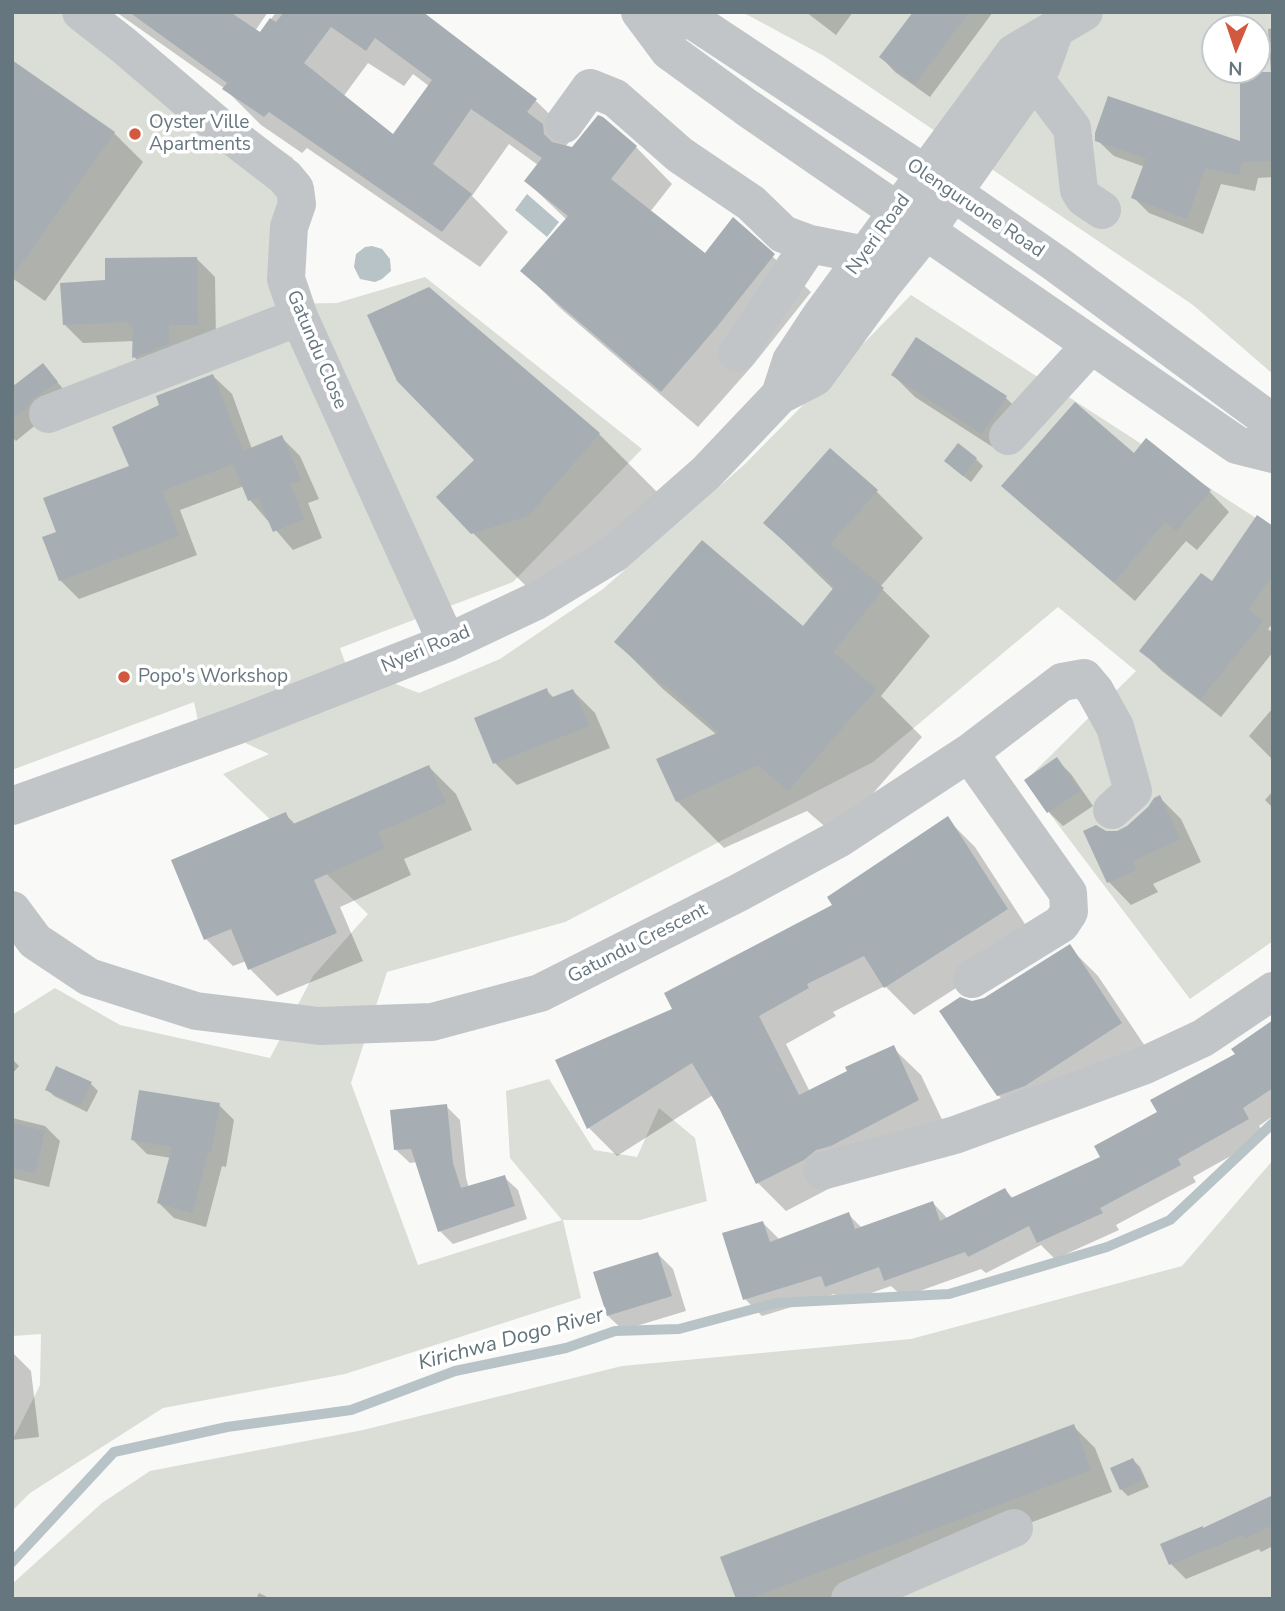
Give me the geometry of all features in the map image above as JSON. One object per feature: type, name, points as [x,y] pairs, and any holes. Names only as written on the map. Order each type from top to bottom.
[{"type":"street","name":"Gatundu Close","points":[[80,12],[285,177],[295,189],[297,204],[289,227],[286,279],[299,317],[447,643]]},
{"type":"street","points":[[640,12],[669,51],[746,107],[1237,445],[1273,454]]},
{"type":"street","name":"Olenguruone Road","points":[[651,12],[695,22],[939,183],[1055,263],[1265,417],[1273,440]]},
{"type":"street","name":"Nyeri Road","points":[[939,183],[1014,53],[1069,21]]},
{"type":"street","name":"Nyeri Road","points":[[12,806],[238,725],[447,643],[536,601],[615,553],[706,473],[780,396],[815,377],[883,284],[912,220],[939,183],[1034,78],[1069,21]]},
{"type":"street","points":[[1034,78],[1072,128],[1079,190],[1084,198],[1102,210]]},
{"type":"street","points":[[564,124],[590,88],[615,98],[680,155],[751,204],[783,234],[810,244],[865,255]]},
{"type":"street","name":"Nyeri Road","points":[[780,396],[792,360],[865,255],[912,220]]},
{"type":"street","points":[[737,354],[810,244]]},
{"type":"street","points":[[48,414],[299,317]]},
{"type":"street","points":[[1008,436],[1091,345]]},
{"type":"street","name":"Gatundu Crescent","points":[[12,910],[35,941],[89,977],[196,1011],[319,1026],[432,1022],[540,993],[740,892],[838,839],[969,753],[1062,682],[1084,678],[1095,691],[1115,727],[1133,791],[1112,810]]},
{"type":"street","points":[[969,753],[1068,893],[1069,912],[1061,924],[972,979]]},
{"type":"street","points":[[822,1171],[955,1135],[1143,1066],[1203,1038],[1273,991]]},
{"type":"street","points":[[850,1599],[1014,1528]]},
{"type":"shaded area","points":[[12,12],[79,12],[293,158],[281,304],[337,303],[425,277],[642,449],[513,582],[340,648],[346,665],[419,693],[500,659],[603,589],[745,464],[911,295],[1273,529],[1273,941],[1190,999],[1025,781],[1136,671],[1058,607],[873,762],[565,922],[387,972],[351,1083],[418,1265],[562,1220],[510,1158],[506,1091],[549,1079],[594,1150],[637,1157],[659,1108],[695,1138],[707,1201],[640,1220],[563,1220],[581,1298],[345,1374],[163,1408],[30,1493],[12,1511],[12,1441],[40,1385],[41,1334],[12,1336],[12,1015],[55,988],[120,1025],[270,1058],[313,976],[368,914],[223,774],[269,754],[198,721],[194,702],[12,770]]},
{"type":"shaded area","points":[[742,12],[1273,12],[1273,374],[1193,305],[824,56]]},
{"type":"shaded area","points":[[527,194],[559,222],[547,237],[515,210]]},
{"type":"shaded area","points":[[365,247],[382,249],[390,259],[391,271],[375,282],[360,279],[354,267],[356,254]]},
{"type":"shaded area","points":[[1273,1160],[1273,1599],[12,1599],[12,1584],[102,1503],[150,1471],[363,1430],[622,1366],[911,1339],[1182,1266]]},
{"type":"building","points":[[129,12],[230,12],[260,32],[270,18],[276,22],[284,12],[423,12],[537,99],[527,112],[543,124],[544,134],[552,142],[572,147],[598,115],[637,146],[611,179],[705,253],[733,217],[775,254],[661,392],[520,271],[568,216],[524,181],[542,158],[471,109],[433,164],[472,194],[442,232],[269,112],[264,117],[222,89],[227,83]],"holes":[[[331,27],[366,51],[375,38],[432,80],[393,134],[304,63]]]},
{"type":"building","points":[[913,12],[969,12],[915,84],[879,57]]},
{"type":"building","points":[[12,60],[115,132],[12,277]]},
{"type":"building","points":[[1273,72],[1273,161],[1242,162],[1239,175],[1205,168],[1187,219],[1131,198],[1146,158],[1095,141],[1095,133],[1108,96],[1240,141],[1240,84],[1271,84]]},
{"type":"building","points":[[197,257],[198,325],[169,325],[169,344],[132,358],[133,326],[129,326],[129,322],[63,325],[60,283],[105,280],[105,258]]},
{"type":"building","points":[[429,287],[600,433],[528,516],[471,534],[436,497],[474,460],[397,381],[367,315]]},
{"type":"building","points":[[916,337],[1007,396],[982,434],[891,375]]},
{"type":"building","points":[[43,363],[58,382],[31,400],[28,406],[12,419],[12,387]]},
{"type":"building","points":[[213,374],[243,451],[282,435],[301,480],[290,484],[304,519],[273,532],[258,497],[248,501],[233,464],[162,491],[179,536],[59,581],[42,537],[56,532],[43,498],[129,466],[112,427],[159,405],[156,396]]},
{"type":"building","points":[[1075,402],[1134,453],[1146,438],[1211,490],[1176,531],[1165,522],[1114,582],[1001,486]]},
{"type":"building","points":[[958,443],[977,458],[963,476],[944,461]]},
{"type":"building","points":[[830,448],[878,490],[830,544],[884,588],[833,652],[876,689],[788,791],[758,765],[676,802],[656,759],[719,732],[614,642],[702,540],[803,626],[835,586],[763,523]]},
{"type":"building","points":[[1257,515],[1273,526],[1273,575],[1248,610],[1263,621],[1201,699],[1139,651],[1201,573],[1212,581]]},
{"type":"building","points":[[547,688],[550,698],[573,689],[589,726],[493,764],[474,718]]},
{"type":"building","points":[[1057,757],[1080,791],[1047,813],[1024,780]]},
{"type":"building","points":[[429,765],[446,803],[378,832],[385,848],[314,880],[337,933],[248,970],[231,929],[204,940],[171,860],[286,812],[291,825]]},
{"type":"building","points":[[1160,795],[1180,839],[1133,861],[1137,870],[1107,883],[1083,831],[1096,825],[1106,831],[1117,831],[1127,826]]},
{"type":"building","points":[[948,816],[1008,909],[884,988],[864,956],[807,984],[809,988],[759,1016],[799,1095],[847,1071],[845,1067],[894,1045],[919,1100],[831,1146],[816,1150],[804,1160],[756,1184],[720,1110],[692,1063],[587,1129],[555,1060],[672,1009],[664,993],[832,905],[827,897]]},
{"type":"building","points":[[1070,944],[1122,1023],[1025,1086],[997,1096],[939,1011],[960,997],[972,1001],[984,998]]},
{"type":"building","points":[[1273,1020],[1273,1088],[1243,1108],[1249,1119],[1178,1159],[1181,1165],[1100,1208],[1103,1213],[1037,1243],[1029,1226],[968,1257],[965,1252],[884,1281],[879,1267],[825,1287],[821,1276],[743,1300],[722,1233],[763,1221],[770,1242],[849,1212],[855,1229],[933,1201],[940,1221],[1005,1188],[1011,1198],[1100,1157],[1094,1146],[1157,1112],[1150,1100],[1235,1054],[1231,1049]]},
{"type":"building","points":[[56,1066],[92,1082],[80,1106],[45,1090]]},
{"type":"building","points":[[139,1090],[220,1103],[211,1153],[208,1153],[192,1213],[157,1203],[172,1147],[131,1140]]},
{"type":"building","points":[[447,1104],[453,1163],[461,1188],[505,1175],[515,1206],[438,1232],[411,1149],[394,1150],[390,1110]]},
{"type":"building","points":[[12,1123],[45,1131],[35,1173],[12,1168]]},
{"type":"building","points":[[658,1252],[672,1296],[607,1316],[593,1272]]},
{"type":"building","points":[[1074,1424],[1091,1470],[748,1599],[736,1599],[720,1557]]},
{"type":"building","points":[[1133,1458],[1143,1480],[1120,1490],[1110,1468]]},
{"type":"building","points":[[1273,1495],[1273,1525],[1169,1565],[1160,1544],[1203,1528]]},
{"type":"waterway","name":"Kirichwa Dogo River","points":[[12,1562],[114,1452],[227,1427],[351,1410],[455,1371],[566,1348],[615,1331],[679,1329],[776,1303],[949,1294],[1107,1247],[1170,1220],[1273,1123]]},
{"type":"place","name":"Oyster Ville Apartments","points":[[135,134]]},
{"type":"place","name":"Popo's Workshop","points":[[124,677]]}]
